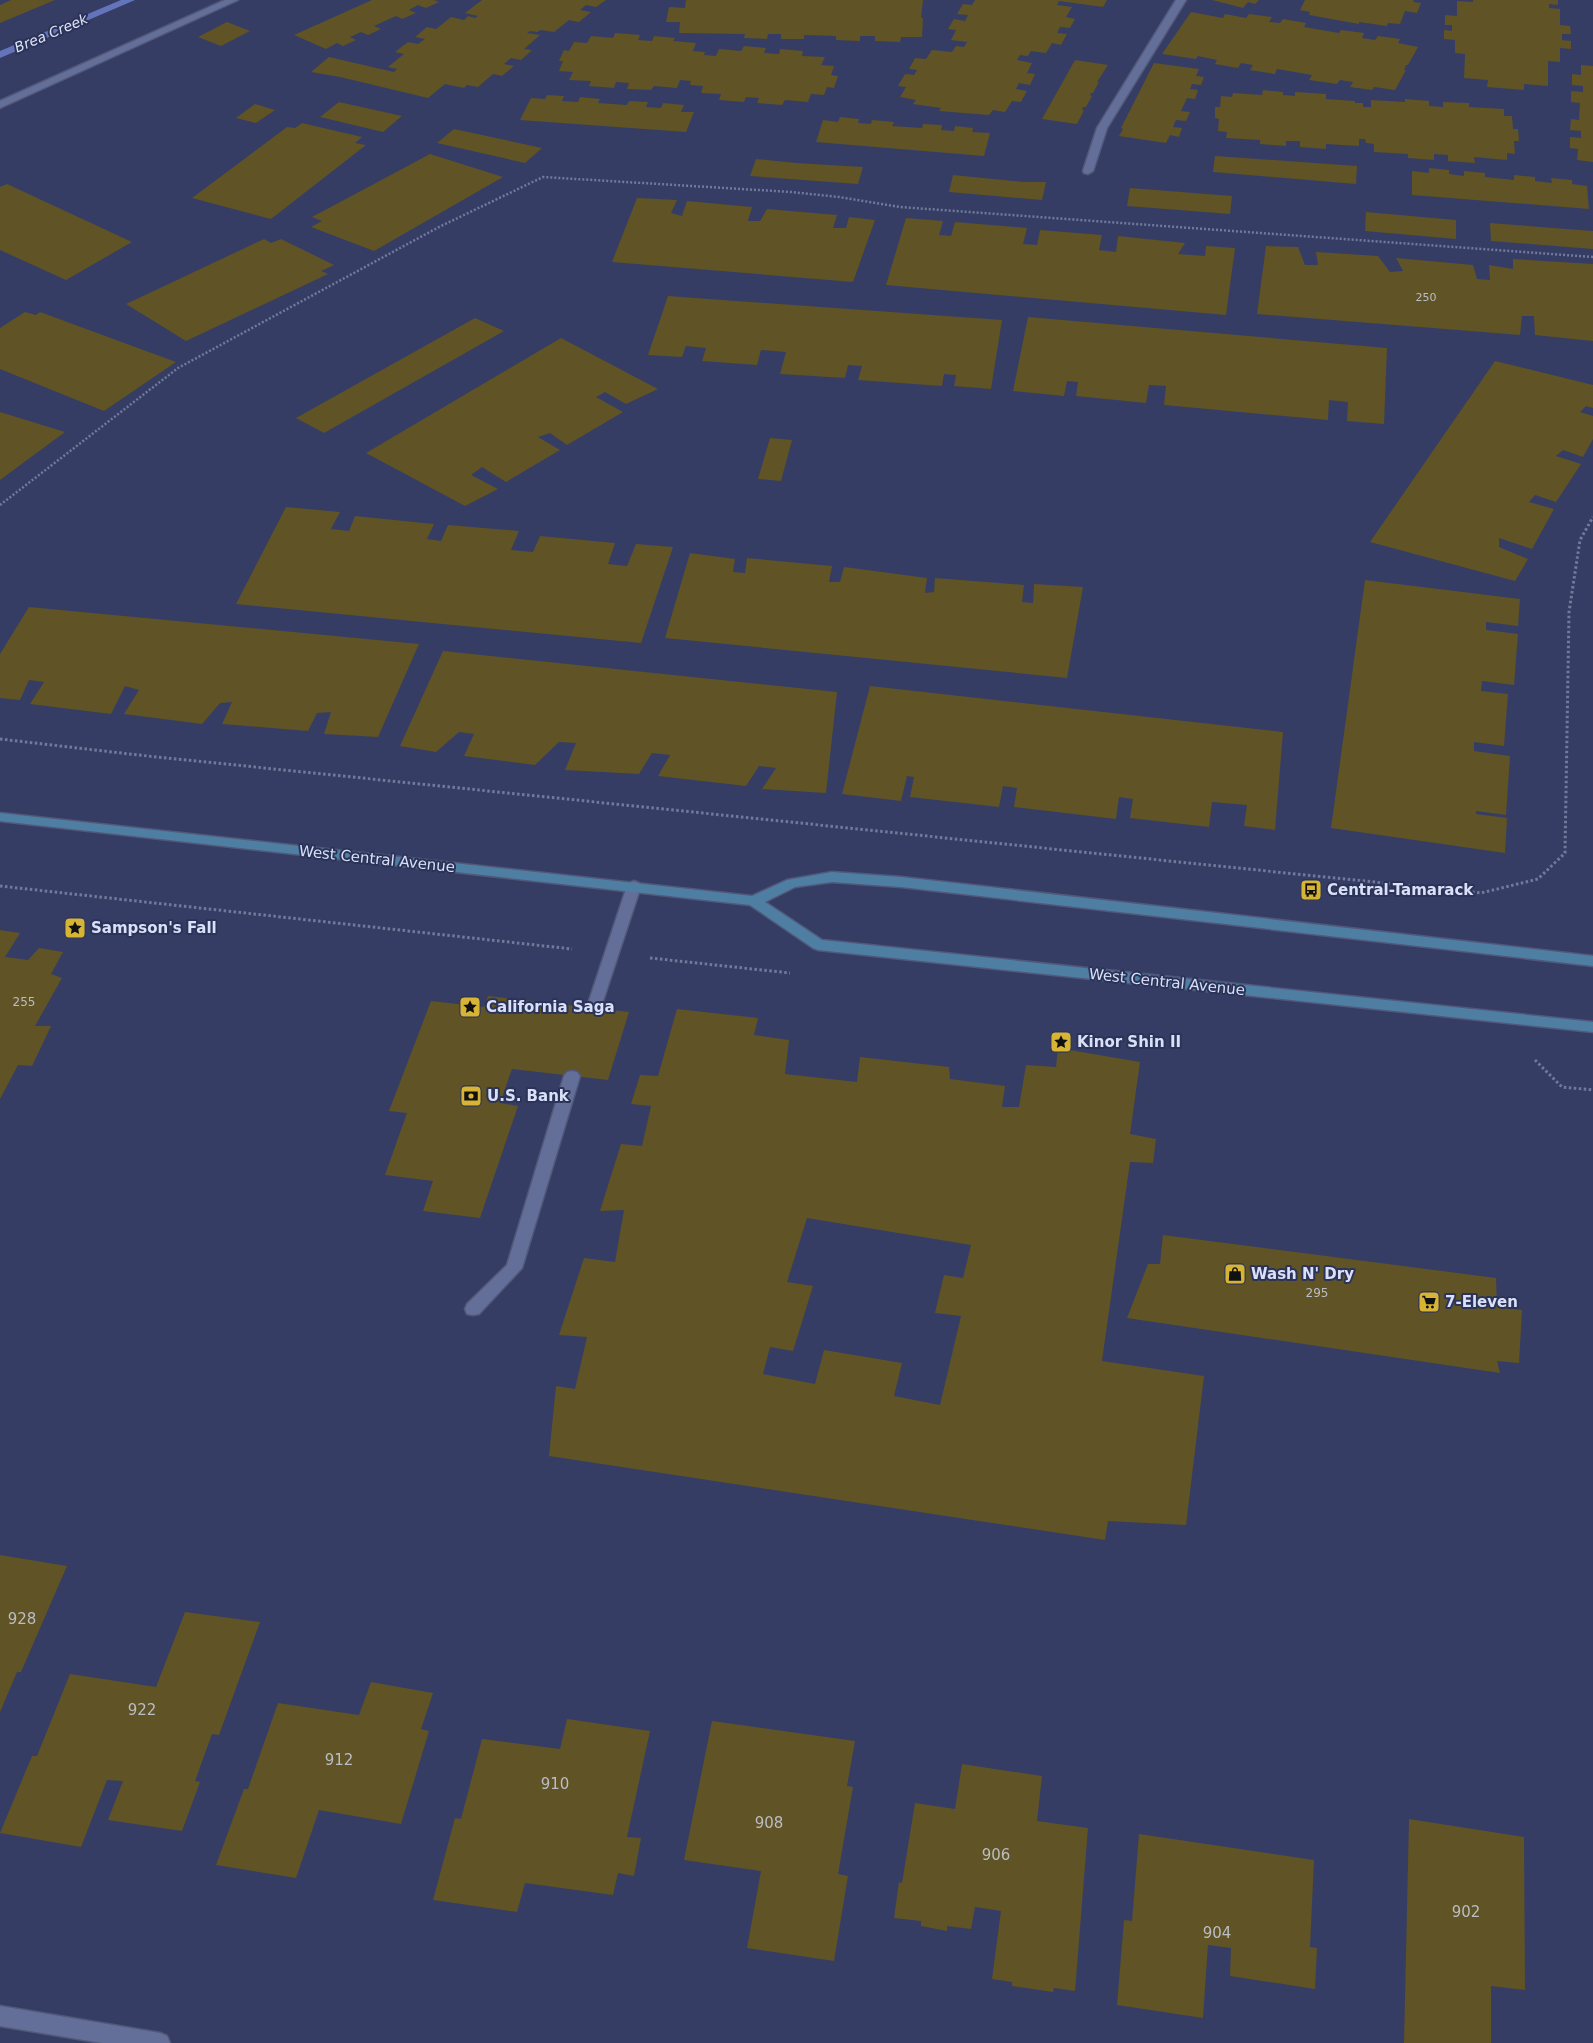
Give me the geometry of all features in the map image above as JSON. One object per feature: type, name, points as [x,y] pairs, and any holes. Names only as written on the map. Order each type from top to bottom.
[{"type":"main road","name":"West Central Avenue","points":[[0,817],[393,862],[634,886],[754,901],[818,945],[1593,1027]]},
{"type":"main road","points":[[754,901],[792,883],[832,877],[901,882],[1593,961]]},
{"type":"street","points":[[0,105],[233,0]]},
{"type":"street","points":[[1088,171],[1102,128],[1181,0]]},
{"type":"street","points":[[594,1007],[634,886]]},
{"type":"street","points":[[473,1309],[514,1268],[572,1076]]},
{"type":"street","points":[[0,2016],[160,2043]]},
{"type":"path","points":[[0,505],[178,368],[439,227],[543,177],[791,192],[839,197],[900,207],[1593,257]]},
{"type":"path","points":[[0,739],[138,755],[1481,893],[1538,879],[1565,853],[1569,612],[1580,540],[1593,517]]},
{"type":"building","points":[[11,0],[55,0],[0,23],[0,5]]},
{"type":"building","points":[[372,0],[434,0],[439,2],[426,8],[418,5],[409,10],[416,13],[402,19],[396,16],[374,26],[381,29],[368,35],[361,32],[350,37],[356,40],[343,46],[337,43],[326,49],[294,35]]},
{"type":"building","points":[[482,0],[606,0],[596,7],[586,5],[580,10],[591,12],[579,22],[569,20],[554,32],[541,30],[527,33],[540,35],[524,49],[532,50],[521,60],[511,58],[504,64],[514,66],[502,76],[493,74],[478,87],[467,85],[464,88],[445,84],[428,98],[311,72],[329,57],[394,72],[397,69],[388,67],[404,54],[395,52],[408,42],[418,44],[425,39],[415,37],[427,27],[436,29],[451,17],[464,20],[468,16],[475,18],[478,16],[465,13]]},
{"type":"building","points":[[686,0],[923,0],[921,18],[923,18],[922,37],[901,37],[900,42],[875,41],[875,36],[860,36],[860,41],[836,40],[836,36],[804,35],[804,39],[781,39],[781,34],[768,34],[767,39],[744,38],[745,34],[679,33],[680,22],[666,22],[669,7],[685,8]]},
{"type":"building","points":[[975,0],[1107,0],[1103,7],[1059,1],[1057,5],[1072,7],[1066,17],[1075,19],[1070,28],[1060,27],[1057,33],[1067,34],[1061,45],[1052,43],[1046,53],[1031,51],[1028,56],[1020,55],[1017,60],[1032,63],[1027,73],[1035,74],[1030,85],[1019,83],[1016,89],[1027,91],[1021,102],[1012,101],[1005,112],[993,110],[989,115],[939,111],[941,108],[913,104],[916,100],[900,97],[906,87],[898,86],[905,74],[914,75],[917,70],[909,69],[915,58],[926,59],[932,50],[952,52],[956,46],[964,47],[967,42],[951,40],[956,30],[948,29],[954,19],[965,21],[968,15],[957,14],[963,4],[972,5]]},
{"type":"building","points":[[1212,0],[1259,0],[1255,4],[1248,2],[1243,8]]},
{"type":"building","points":[[1305,0],[1414,0],[1413,2],[1421,3],[1417,13],[1405,11],[1400,24],[1388,23],[1387,26],[1359,22],[1359,24],[1309,15],[1310,12],[1300,10]]},
{"type":"building","points":[[1473,0],[1558,0],[1558,5],[1549,4],[1549,8],[1560,9],[1560,25],[1570,26],[1571,34],[1562,34],[1562,40],[1571,41],[1571,49],[1560,48],[1560,62],[1548,61],[1548,86],[1524,84],[1524,90],[1487,87],[1488,80],[1464,78],[1465,54],[1455,53],[1455,40],[1444,39],[1444,30],[1452,31],[1452,25],[1445,25],[1445,15],[1457,16],[1457,1],[1473,2]]},
{"type":"building","points":[[1191,12],[1223,18],[1225,14],[1246,18],[1249,14],[1272,17],[1269,22],[1280,23],[1283,19],[1306,23],[1304,27],[1339,33],[1341,30],[1364,33],[1362,38],[1375,40],[1378,36],[1400,39],[1398,43],[1418,47],[1408,65],[1406,65],[1404,70],[1406,70],[1395,90],[1374,87],[1372,90],[1350,87],[1353,82],[1340,80],[1337,84],[1309,80],[1312,75],[1277,69],[1275,74],[1250,70],[1253,65],[1241,63],[1238,68],[1215,64],[1217,60],[1198,56],[1196,59],[1162,54]]},
{"type":"building","points":[[227,22],[250,31],[221,46],[198,37]]},
{"type":"building","points":[[615,33],[640,35],[638,40],[652,41],[654,36],[675,38],[673,41],[696,43],[693,51],[705,52],[704,55],[716,56],[719,49],[741,51],[744,46],[766,48],[764,53],[779,54],[780,49],[803,51],[802,56],[825,57],[821,65],[834,66],[831,75],[838,76],[834,88],[827,87],[824,95],[811,94],[808,102],[785,100],[782,105],[757,103],[759,98],[746,97],[744,102],[719,100],[721,94],[701,93],[703,86],[690,85],[691,81],[680,80],[677,88],[654,86],[651,90],[627,89],[629,83],[616,82],[614,88],[589,86],[591,81],[569,80],[573,72],[559,71],[563,61],[559,61],[564,50],[569,51],[574,42],[587,43],[591,36],[613,38]]},
{"type":"building","points":[[1075,60],[1108,65],[1097,82],[1099,82],[1093,93],[1091,93],[1090,95],[1092,96],[1086,107],[1083,107],[1082,110],[1084,110],[1077,124],[1042,119]]},
{"type":"building","points":[[1154,63],[1199,69],[1196,76],[1204,77],[1201,85],[1192,84],[1190,89],[1198,90],[1195,99],[1187,98],[1181,111],[1190,112],[1186,121],[1176,120],[1173,127],[1182,128],[1179,137],[1170,135],[1166,143],[1119,136],[1123,129],[1121,128]]},
{"type":"building","points":[[1581,65],[1593,66],[1593,162],[1577,160],[1578,149],[1570,148],[1570,137],[1581,138],[1581,131],[1570,130],[1571,119],[1579,120],[1580,103],[1571,102],[1571,91],[1583,92],[1583,86],[1572,85],[1572,74],[1581,75]]},
{"type":"building","points":[[1263,90],[1283,92],[1283,95],[1295,96],[1295,92],[1326,94],[1326,99],[1355,101],[1355,103],[1363,103],[1363,107],[1371,107],[1371,100],[1405,102],[1405,99],[1429,101],[1429,106],[1443,107],[1443,102],[1469,103],[1469,107],[1504,109],[1504,116],[1512,116],[1513,129],[1518,129],[1519,141],[1514,141],[1515,154],[1507,153],[1507,160],[1474,157],[1475,163],[1448,161],[1448,155],[1434,154],[1434,160],[1408,158],[1408,154],[1374,152],[1374,144],[1366,143],[1365,139],[1359,139],[1359,146],[1326,144],[1326,149],[1300,147],[1300,141],[1286,141],[1286,146],[1260,144],[1260,140],[1226,138],[1227,132],[1218,131],[1219,119],[1215,118],[1215,107],[1220,107],[1221,96],[1232,97],[1233,93],[1262,95]]},
{"type":"building","points":[[547,95],[564,96],[562,101],[578,102],[580,97],[600,99],[598,103],[627,105],[629,101],[648,102],[646,107],[661,108],[663,103],[684,105],[681,112],[694,112],[686,132],[520,120],[531,98],[545,99]]},
{"type":"building","points":[[339,102],[402,116],[383,132],[320,117]]},
{"type":"building","points":[[255,104],[275,110],[256,123],[236,118]]},
{"type":"building","points":[[840,117],[859,119],[858,123],[871,124],[872,120],[894,122],[892,126],[922,128],[923,124],[942,125],[941,130],[954,131],[955,126],[973,128],[972,132],[990,133],[984,156],[816,142],[823,120],[838,122]]},
{"type":"building","points":[[302,123],[362,137],[355,143],[366,145],[271,219],[192,198],[287,127],[295,128]]},
{"type":"building","points":[[454,129],[542,148],[525,163],[437,143]]},
{"type":"building","points":[[430,154],[503,177],[374,251],[311,227],[322,221],[312,217]]},
{"type":"building","points":[[1215,156],[1357,166],[1356,184],[1213,172]]},
{"type":"building","points":[[756,159],[863,167],[858,184],[750,176]]},
{"type":"building","points":[[1429,168],[1449,170],[1449,174],[1464,176],[1464,171],[1485,173],[1485,177],[1514,180],[1514,175],[1535,177],[1535,181],[1552,183],[1551,178],[1572,180],[1572,184],[1587,186],[1589,209],[1412,195],[1412,171],[1429,173]]},
{"type":"building","points":[[953,175],[1023,182],[1046,182],[1042,200],[949,192]]},
{"type":"building","points":[[7,184],[132,242],[66,280],[0,250],[0,187]]},
{"type":"building","points":[[1130,188],[1232,196],[1230,214],[1127,206]]},
{"type":"building","points":[[637,198],[677,200],[671,213],[682,216],[687,201],[752,207],[748,221],[760,221],[767,209],[837,215],[833,228],[846,228],[849,217],[875,220],[853,282],[612,262]]},
{"type":"building","points":[[1366,212],[1456,220],[1456,239],[1365,231]]},
{"type":"building","points":[[906,218],[943,221],[939,235],[951,236],[955,222],[1027,228],[1023,244],[1037,245],[1040,230],[1102,235],[1099,250],[1116,252],[1118,236],[1185,243],[1178,254],[1205,256],[1206,246],[1235,248],[1226,315],[886,285]]},
{"type":"building","points":[[1490,223],[1593,231],[1593,249],[1491,241]]},
{"type":"building","points":[[264,239],[271,243],[281,239],[334,265],[321,271],[328,274],[186,341],[126,304]]},
{"type":"building","points":[[1266,246],[1298,247],[1305,265],[1318,265],[1316,252],[1378,256],[1390,272],[1403,271],[1396,258],[1473,265],[1477,279],[1490,280],[1489,265],[1513,269],[1513,259],[1593,264],[1593,341],[1535,335],[1534,316],[1522,316],[1520,335],[1257,314]]},
{"type":"building","points":[[668,296],[1002,320],[991,389],[954,386],[956,375],[944,374],[942,386],[858,380],[862,366],[848,365],[845,378],[780,374],[786,352],[761,350],[757,365],[702,361],[706,348],[686,346],[682,357],[648,355]]},
{"type":"building","points":[[25,312],[36,315],[40,312],[176,362],[104,411],[0,369],[0,328]]},
{"type":"building","points":[[1028,317],[1387,348],[1384,424],[1347,421],[1348,402],[1329,400],[1328,420],[1164,405],[1166,386],[1149,385],[1146,403],[1076,396],[1078,382],[1067,381],[1064,396],[1013,391]]},
{"type":"building","points":[[475,318],[504,331],[324,433],[296,418]]},
{"type":"building","points":[[561,338],[658,389],[626,404],[605,392],[596,397],[623,412],[567,445],[550,433],[538,437],[560,450],[506,482],[482,467],[471,475],[498,489],[465,506],[366,453]]},
{"type":"building","points":[[1495,361],[1593,385],[1593,408],[1586,406],[1580,412],[1593,416],[1593,439],[1583,457],[1563,450],[1556,456],[1581,464],[1556,502],[1535,495],[1529,502],[1554,509],[1532,549],[1499,538],[1499,547],[1528,559],[1515,581],[1370,542]]},
{"type":"building","points":[[0,412],[65,432],[0,480]]},
{"type":"building","points":[[770,438],[792,440],[781,481],[758,479]]},
{"type":"building","points":[[286,507],[340,512],[331,529],[349,531],[355,516],[434,524],[427,539],[441,541],[448,525],[519,531],[511,550],[533,552],[540,536],[615,543],[608,564],[627,566],[636,544],[673,547],[641,643],[236,604]]},
{"type":"building","points":[[690,553],[735,559],[733,572],[745,573],[747,558],[832,566],[829,582],[840,582],[844,567],[927,578],[925,593],[934,592],[935,578],[1024,585],[1022,602],[1033,603],[1034,584],[1083,587],[1067,678],[665,638]]},
{"type":"building","points":[[1365,580],[1520,599],[1518,626],[1486,622],[1486,630],[1518,634],[1514,685],[1482,681],[1481,691],[1508,694],[1504,746],[1474,742],[1474,751],[1510,756],[1506,815],[1476,811],[1476,814],[1507,818],[1505,853],[1331,828]]},
{"type":"building","points":[[29,607],[419,644],[378,737],[324,734],[331,712],[317,713],[308,731],[222,724],[232,702],[220,703],[202,724],[124,714],[139,690],[125,686],[111,714],[30,704],[44,682],[29,680],[20,700],[0,698],[0,654]]},
{"type":"building","points":[[443,651],[837,692],[826,793],[762,789],[776,768],[759,766],[746,786],[658,776],[670,755],[652,753],[639,774],[565,770],[576,743],[559,742],[535,765],[464,756],[474,734],[459,732],[436,752],[400,746]]},
{"type":"building","points":[[870,686],[1283,732],[1275,830],[1244,826],[1247,805],[1212,802],[1209,827],[1130,818],[1133,799],[1119,797],[1116,819],[1014,807],[1017,788],[1003,786],[999,807],[910,797],[914,777],[907,776],[901,801],[842,794]]},
{"type":"building","points":[[0,930],[20,933],[5,957],[28,960],[39,948],[63,952],[51,974],[62,978],[35,1026],[51,1026],[32,1066],[18,1065],[0,1099]]},
{"type":"building","points":[[488,996],[629,1012],[608,1080],[512,1069],[500,1103],[518,1106],[480,1218],[423,1211],[433,1181],[385,1175],[407,1113],[389,1111],[431,1001],[484,1007]]},
{"type":"building","points":[[677,1009],[758,1018],[754,1035],[789,1040],[785,1074],[857,1082],[860,1057],[949,1067],[950,1079],[1005,1086],[1002,1107],[1019,1107],[1026,1065],[1056,1067],[1058,1048],[1140,1062],[1130,1134],[1156,1139],[1153,1163],[1130,1162],[1102,1361],[1204,1376],[1186,1525],[1108,1521],[1105,1540],[549,1456],[556,1386],[575,1389],[587,1337],[559,1335],[584,1258],[615,1262],[624,1210],[600,1211],[621,1144],[642,1146],[651,1106],[631,1104],[640,1075],[658,1076]],"holes":[[[807,1218],[971,1245],[963,1278],[944,1275],[935,1313],[961,1316],[940,1405],[894,1396],[902,1363],[824,1350],[815,1384],[763,1374],[770,1347],[793,1351],[813,1286],[787,1282]]]},
{"type":"building","points":[[1163,1235],[1496,1278],[1497,1307],[1522,1310],[1519,1363],[1497,1361],[1500,1373],[1127,1318],[1148,1264],[1160,1264]]},
{"type":"building","points":[[0,1555],[67,1566],[21,1672],[17,1672],[0,1712]]},
{"type":"building","points":[[185,1612],[260,1622],[219,1735],[212,1734],[195,1781],[200,1782],[182,1831],[108,1820],[123,1781],[107,1780],[81,1847],[0,1833],[32,1756],[37,1756],[70,1674],[156,1687]]},
{"type":"building","points":[[371,1682],[433,1693],[421,1729],[429,1731],[401,1824],[319,1810],[296,1878],[216,1865],[244,1789],[248,1789],[278,1703],[359,1715]]},
{"type":"building","points":[[567,1719],[650,1731],[627,1837],[641,1838],[634,1876],[618,1873],[613,1895],[525,1883],[517,1912],[433,1900],[455,1818],[461,1819],[482,1739],[560,1749]]},
{"type":"building","points":[[712,1721],[855,1741],[847,1786],[853,1787],[838,1874],[848,1876],[834,1961],[747,1948],[761,1871],[684,1860]]},
{"type":"building","points":[[962,1764],[1042,1776],[1037,1821],[1088,1828],[1075,1991],[1054,1988],[1053,1992],[1012,1986],[1012,1982],[992,1979],[1001,1911],[975,1907],[971,1929],[947,1926],[947,1931],[921,1926],[921,1921],[894,1918],[899,1882],[902,1883],[915,1803],[955,1809]]},
{"type":"building","points":[[1409,1819],[1524,1837],[1525,1990],[1491,1986],[1491,2043],[1404,2043]]},
{"type":"building","points":[[1139,1834],[1314,1860],[1310,1947],[1317,1948],[1315,1989],[1230,1976],[1231,1948],[1208,1945],[1203,2018],[1117,2005],[1124,1920],[1132,1921]]},
{"type":"waterway","name":"Brea Creek","points":[[0,55],[130,0]]},
{"type":"place","name":"Central-Tamarack","points":[[1311,890]]},
{"type":"place","name":"Sampson's Fall","points":[[75,928]]},
{"type":"place","name":"California Saga","points":[[470,1007]]},
{"type":"place","name":"Kinor Shin II","points":[[1061,1042]]},
{"type":"place","name":"U.S. Bank","points":[[471,1096]]},
{"type":"place","name":"Wash N' Dry","points":[[1235,1274]]},
{"type":"place","name":"7-Eleven","points":[[1429,1302]]}]
